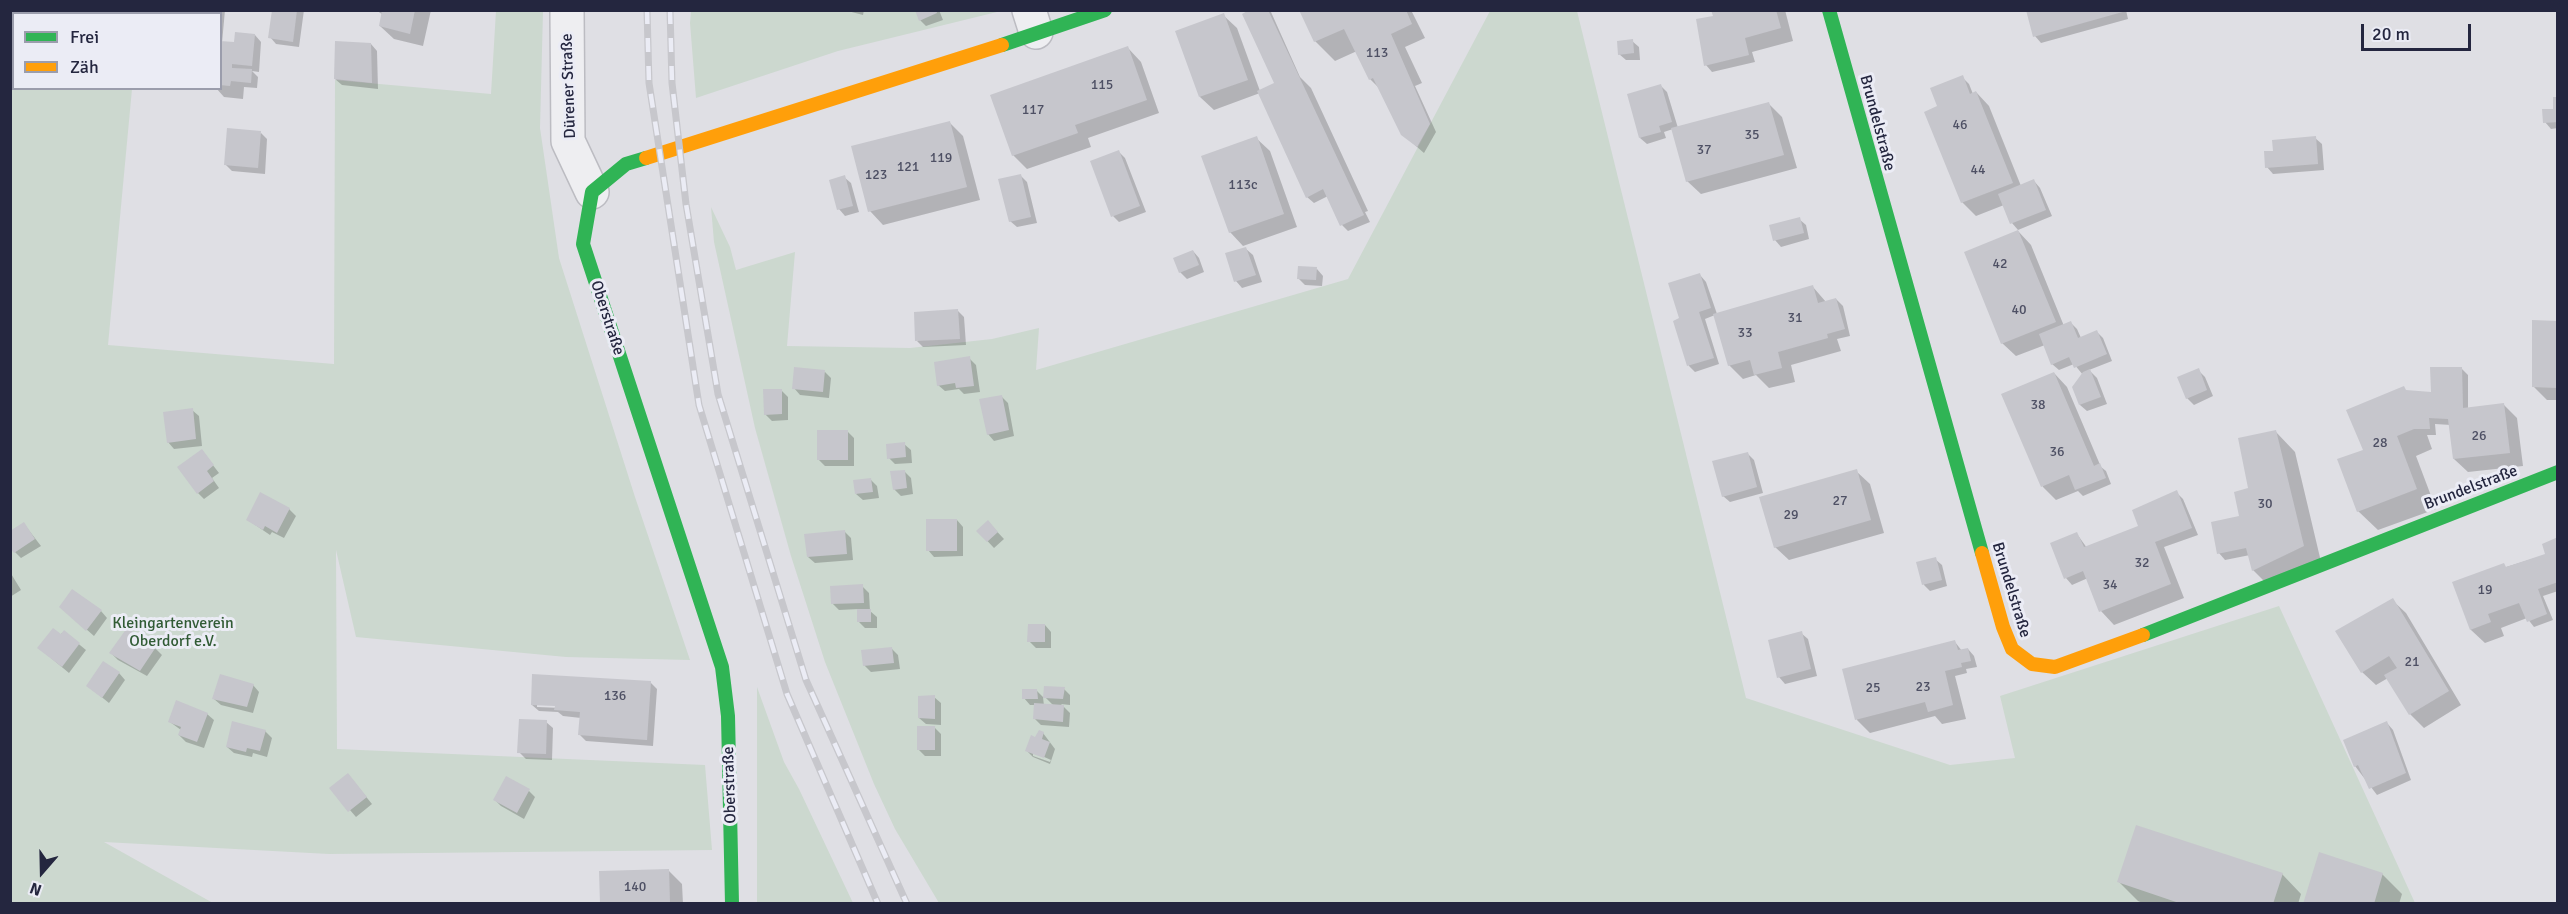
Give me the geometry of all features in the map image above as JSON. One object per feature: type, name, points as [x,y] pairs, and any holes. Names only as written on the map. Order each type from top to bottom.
[{"type":"street","name":"Dürener Straße","points":[[567,10],[568,141],[592,192]]},
{"type":"street","points":[[592,192],[626,164],[960,59],[1032,21],[1105,10]]},
{"type":"street","name":"Brundelstraße","points":[[1829,10],[2003,627],[2012,649],[2032,664],[2055,667],[2079,660],[2558,472]]},
{"type":"street","name":"Oberstraße","points":[[592,192],[583,244],[722,667],[728,726],[732,903]]},
{"type":"green space","name":"Kleingartenverein Oberdorf e.V.","points":[[10,11],[140,11],[12,12],[12,90],[132,90],[108,345],[334,364],[335,80],[491,94],[496,11],[543,11],[540,128],[559,258],[690,660],[566,657],[356,637],[336,550],[337,749],[705,765],[712,850],[329,854],[104,842],[213,903],[11,903]]},
{"type":"green space","points":[[691,11],[1001,11],[838,51],[696,98]]},
{"type":"green space","points":[[1490,11],[1577,11],[1746,698],[1950,765],[2015,758],[2000,696],[2279,606],[2415,903],[939,903],[895,829],[874,784],[825,662],[791,556],[755,428],[714,242],[711,207],[730,247],[736,270],[795,252],[787,346],[910,348],[992,339],[1039,328],[1036,370],[1348,279]]},
{"type":"green space","points":[[757,687],[784,762],[853,903],[757,903]]},
{"type":"building","points":[[192,10],[211,10],[211,12],[192,12]]},
{"type":"building","points":[[272,10],[297,10],[293,42],[268,38]]},
{"type":"building","points":[[382,10],[415,10],[410,34],[379,26]]},
{"type":"building","points":[[915,10],[936,10],[937,13],[919,21]]},
{"type":"building","points":[[1249,10],[1268,10],[1364,215],[1340,226],[1323,189],[1306,198],[1257,91],[1274,83],[1242,14]]},
{"type":"building","points":[[1299,10],[1406,10],[1412,24],[1391,34],[1430,124],[1417,147],[1401,135],[1373,78],[1369,80],[1344,29],[1314,42]]},
{"type":"building","points":[[1711,10],[1776,10],[1781,28],[1745,38],[1749,55],[1704,66],[1696,19],[1713,16]]},
{"type":"building","points":[[2026,10],[2126,10],[2126,11],[2033,37]]},
{"type":"building","points":[[1224,13],[1248,80],[1199,97],[1175,31]]},
{"type":"building","points":[[235,32],[255,34],[252,66],[232,64],[232,68],[252,69],[251,83],[231,81],[230,86],[222,85],[222,41],[234,42]]},
{"type":"building","points":[[1633,39],[1634,53],[1618,55],[1617,41]]},
{"type":"building","points":[[335,41],[371,43],[372,83],[334,79]]},
{"type":"building","points":[[1128,46],[1147,100],[1075,125],[1078,133],[1012,156],[990,95]]},
{"type":"building","points":[[1963,75],[1970,94],[1976,91],[2013,183],[1961,203],[1924,112],[1937,106],[1930,88]]},
{"type":"building","points":[[1661,84],[1672,122],[1659,126],[1661,132],[1639,138],[1627,94]]},
{"type":"building","points":[[2553,97],[2558,97],[2558,122],[2543,123],[2542,109],[2553,109]]},
{"type":"building","points":[[1769,102],[1784,155],[1686,182],[1671,128]]},
{"type":"building","points":[[950,121],[967,187],[868,212],[851,146]]},
{"type":"building","points":[[227,128],[261,131],[258,168],[224,165]]},
{"type":"building","points":[[1257,136],[1284,214],[1229,233],[1201,156]]},
{"type":"building","points":[[2316,136],[2318,164],[2265,168],[2264,151],[2273,151],[2272,140]]},
{"type":"building","points":[[1119,150],[1140,206],[1111,217],[1090,161]]},
{"type":"building","points":[[1021,174],[1031,217],[1009,222],[998,179]]},
{"type":"building","points":[[845,175],[853,206],[837,210],[829,180]]},
{"type":"building","points":[[2034,179],[2046,210],[2010,224],[1998,194]]},
{"type":"building","points":[[1800,217],[1804,233],[1773,241],[1769,225]]},
{"type":"building","points":[[2018,230],[2056,322],[2001,344],[1964,252]]},
{"type":"building","points":[[1246,247],[1256,275],[1234,282],[1225,253]]},
{"type":"building","points":[[1193,250],[1199,265],[1179,273],[1173,258]]},
{"type":"building","points":[[1298,266],[1317,267],[1316,280],[1297,279]]},
{"type":"building","points":[[1700,273],[1711,308],[1699,312],[1714,358],[1687,366],[1673,321],[1679,318],[1668,283]]},
{"type":"building","points":[[1813,285],[1818,303],[1836,298],[1845,329],[1827,334],[1828,338],[1778,352],[1782,368],[1754,375],[1750,360],[1728,366],[1713,314]]},
{"type":"building","points":[[958,309],[960,339],[915,341],[914,312]]},
{"type":"building","points":[[2532,320],[2558,321],[2558,388],[2532,387]]},
{"type":"building","points":[[2071,321],[2078,338],[2097,330],[2107,354],[2074,368],[2069,357],[2051,365],[2039,334]]},
{"type":"building","points":[[970,356],[974,386],[956,388],[955,383],[937,386],[934,362]]},
{"type":"building","points":[[794,367],[825,370],[823,392],[792,389]]},
{"type":"building","points":[[2430,367],[2462,367],[2463,408],[2504,403],[2510,453],[2453,459],[2448,419],[2429,418],[2430,429],[2414,429],[2397,436],[2417,489],[2357,512],[2337,459],[2363,450],[2346,410],[2404,386],[2406,390],[2431,392]]},
{"type":"building","points":[[2199,368],[2207,390],[2186,399],[2177,377]]},
{"type":"building","points":[[2090,369],[2101,397],[2079,405],[2072,387],[2083,372]]},
{"type":"building","points":[[2054,372],[2094,466],[2100,463],[2106,478],[2075,490],[2069,475],[2041,487],[2001,394]]},
{"type":"building","points":[[763,389],[782,389],[782,414],[764,415]]},
{"type":"building","points":[[1002,395],[1009,430],[987,435],[979,399]]},
{"type":"building","points":[[193,408],[196,439],[167,443],[163,412]]},
{"type":"building","points":[[817,430],[848,430],[848,460],[817,460]]},
{"type":"building","points":[[2276,430],[2304,546],[2252,571],[2246,548],[2217,554],[2211,522],[2239,516],[2234,492],[2248,488],[2238,438]]},
{"type":"building","points":[[905,442],[906,457],[887,459],[886,444]]},
{"type":"building","points":[[202,449],[214,465],[207,471],[214,481],[197,494],[177,467]]},
{"type":"building","points":[[1748,452],[1757,487],[1722,497],[1712,461]]},
{"type":"building","points":[[1857,469],[1871,520],[1774,548],[1759,497]]},
{"type":"building","points":[[905,470],[907,488],[893,490],[890,471]]},
{"type":"building","points":[[871,478],[873,492],[855,494],[853,480]]},
{"type":"building","points":[[2177,490],[2192,528],[2155,542],[2171,584],[2099,612],[2083,571],[2064,579],[2050,543],[2077,532],[2084,547],[2138,526],[2132,510]]},
{"type":"building","points":[[260,492],[290,508],[277,533],[265,526],[263,530],[246,520]]},
{"type":"building","points":[[926,519],[957,519],[957,551],[926,551]]},
{"type":"building","points":[[988,520],[998,532],[987,542],[976,531]]},
{"type":"building","points":[[24,522],[35,539],[14,553],[10,548],[10,531]]},
{"type":"building","points":[[845,530],[847,554],[807,557],[804,534]]},
{"type":"building","points":[[2558,537],[2558,582],[2538,589],[2547,614],[2527,622],[2519,603],[2488,614],[2491,622],[2470,630],[2452,582],[2504,563],[2506,567],[2545,554],[2542,544]]},
{"type":"building","points":[[1936,557],[1942,580],[1922,585],[1916,562]]},
{"type":"building","points":[[863,584],[864,603],[831,604],[830,586]]},
{"type":"building","points":[[72,589],[102,610],[86,631],[59,607]]},
{"type":"building","points":[[2393,598],[2449,691],[2409,715],[2384,675],[2397,668],[2389,656],[2361,673],[2335,631]]},
{"type":"building","points":[[857,609],[871,609],[871,622],[857,622]]},
{"type":"building","points":[[1028,624],[1045,624],[1045,642],[1027,642]]},
{"type":"building","points":[[53,628],[61,634],[64,630],[80,643],[62,667],[37,648]]},
{"type":"building","points":[[127,628],[156,647],[140,671],[109,653]]},
{"type":"building","points":[[1802,631],[1811,669],[1777,678],[1768,640]]},
{"type":"building","points":[[1955,640],[1958,650],[1968,648],[1971,661],[1961,663],[1962,667],[1945,671],[1953,705],[1928,712],[1925,702],[1855,720],[1842,669]]},
{"type":"building","points":[[892,647],[894,663],[863,666],[861,650]]},
{"type":"building","points":[[103,661],[120,672],[102,698],[86,686]]},
{"type":"building","points":[[220,674],[254,684],[247,707],[212,699]]},
{"type":"building","points":[[532,674],[651,681],[647,740],[578,735],[580,712],[554,710],[555,706],[531,705]]},
{"type":"building","points":[[1044,686],[1065,687],[1063,699],[1043,698]]},
{"type":"building","points":[[1022,689],[1037,689],[1038,699],[1022,699]]},
{"type":"building","points":[[935,695],[935,719],[918,718],[918,696]]},
{"type":"building","points":[[176,700],[208,713],[197,742],[178,735],[181,727],[168,722]]},
{"type":"building","points":[[1034,703],[1064,705],[1063,722],[1033,719]]},
{"type":"building","points":[[519,719],[547,720],[546,754],[517,753]]},
{"type":"building","points":[[232,721],[266,730],[260,751],[247,748],[246,752],[226,747]]},
{"type":"building","points":[[2387,721],[2406,773],[2369,789],[2358,765],[2354,767],[2343,740]]},
{"type":"building","points":[[917,726],[935,726],[935,750],[917,750]]},
{"type":"building","points":[[1039,730],[1044,732],[1042,739],[1050,742],[1044,758],[1025,751],[1031,735],[1035,737]]},
{"type":"building","points":[[348,773],[367,797],[348,812],[329,788]]},
{"type":"building","points":[[506,776],[530,789],[517,813],[493,800]]},
{"type":"building","points":[[2136,825],[2283,873],[2273,904],[2182,904],[2117,882]]},
{"type":"building","points":[[2319,852],[2383,873],[2374,904],[2303,904]]},
{"type":"building","points":[[669,869],[670,904],[600,904],[599,871]]},
{"type":"railway","points":[[647,10],[649,83],[699,405],[787,694],[878,904]]},
{"type":"railway","points":[[670,10],[672,83],[686,204],[718,394],[806,680],[907,904]]},
{"type":"traffic: fast","points":[[1002,45],[1105,10]]},
{"type":"traffic: fast","points":[[1829,10],[1982,553]]},
{"type":"traffic: fast","points":[[646,158],[626,164],[592,192],[583,244],[722,667],[728,716],[732,904]]},
{"type":"traffic: fast","points":[[2143,635],[2558,472]]},
{"type":"traffic: slow","points":[[646,158],[1002,45]]},
{"type":"traffic: slow","points":[[1982,553],[2003,627],[2012,649],[2032,664],[2055,667],[2143,635]]}]
